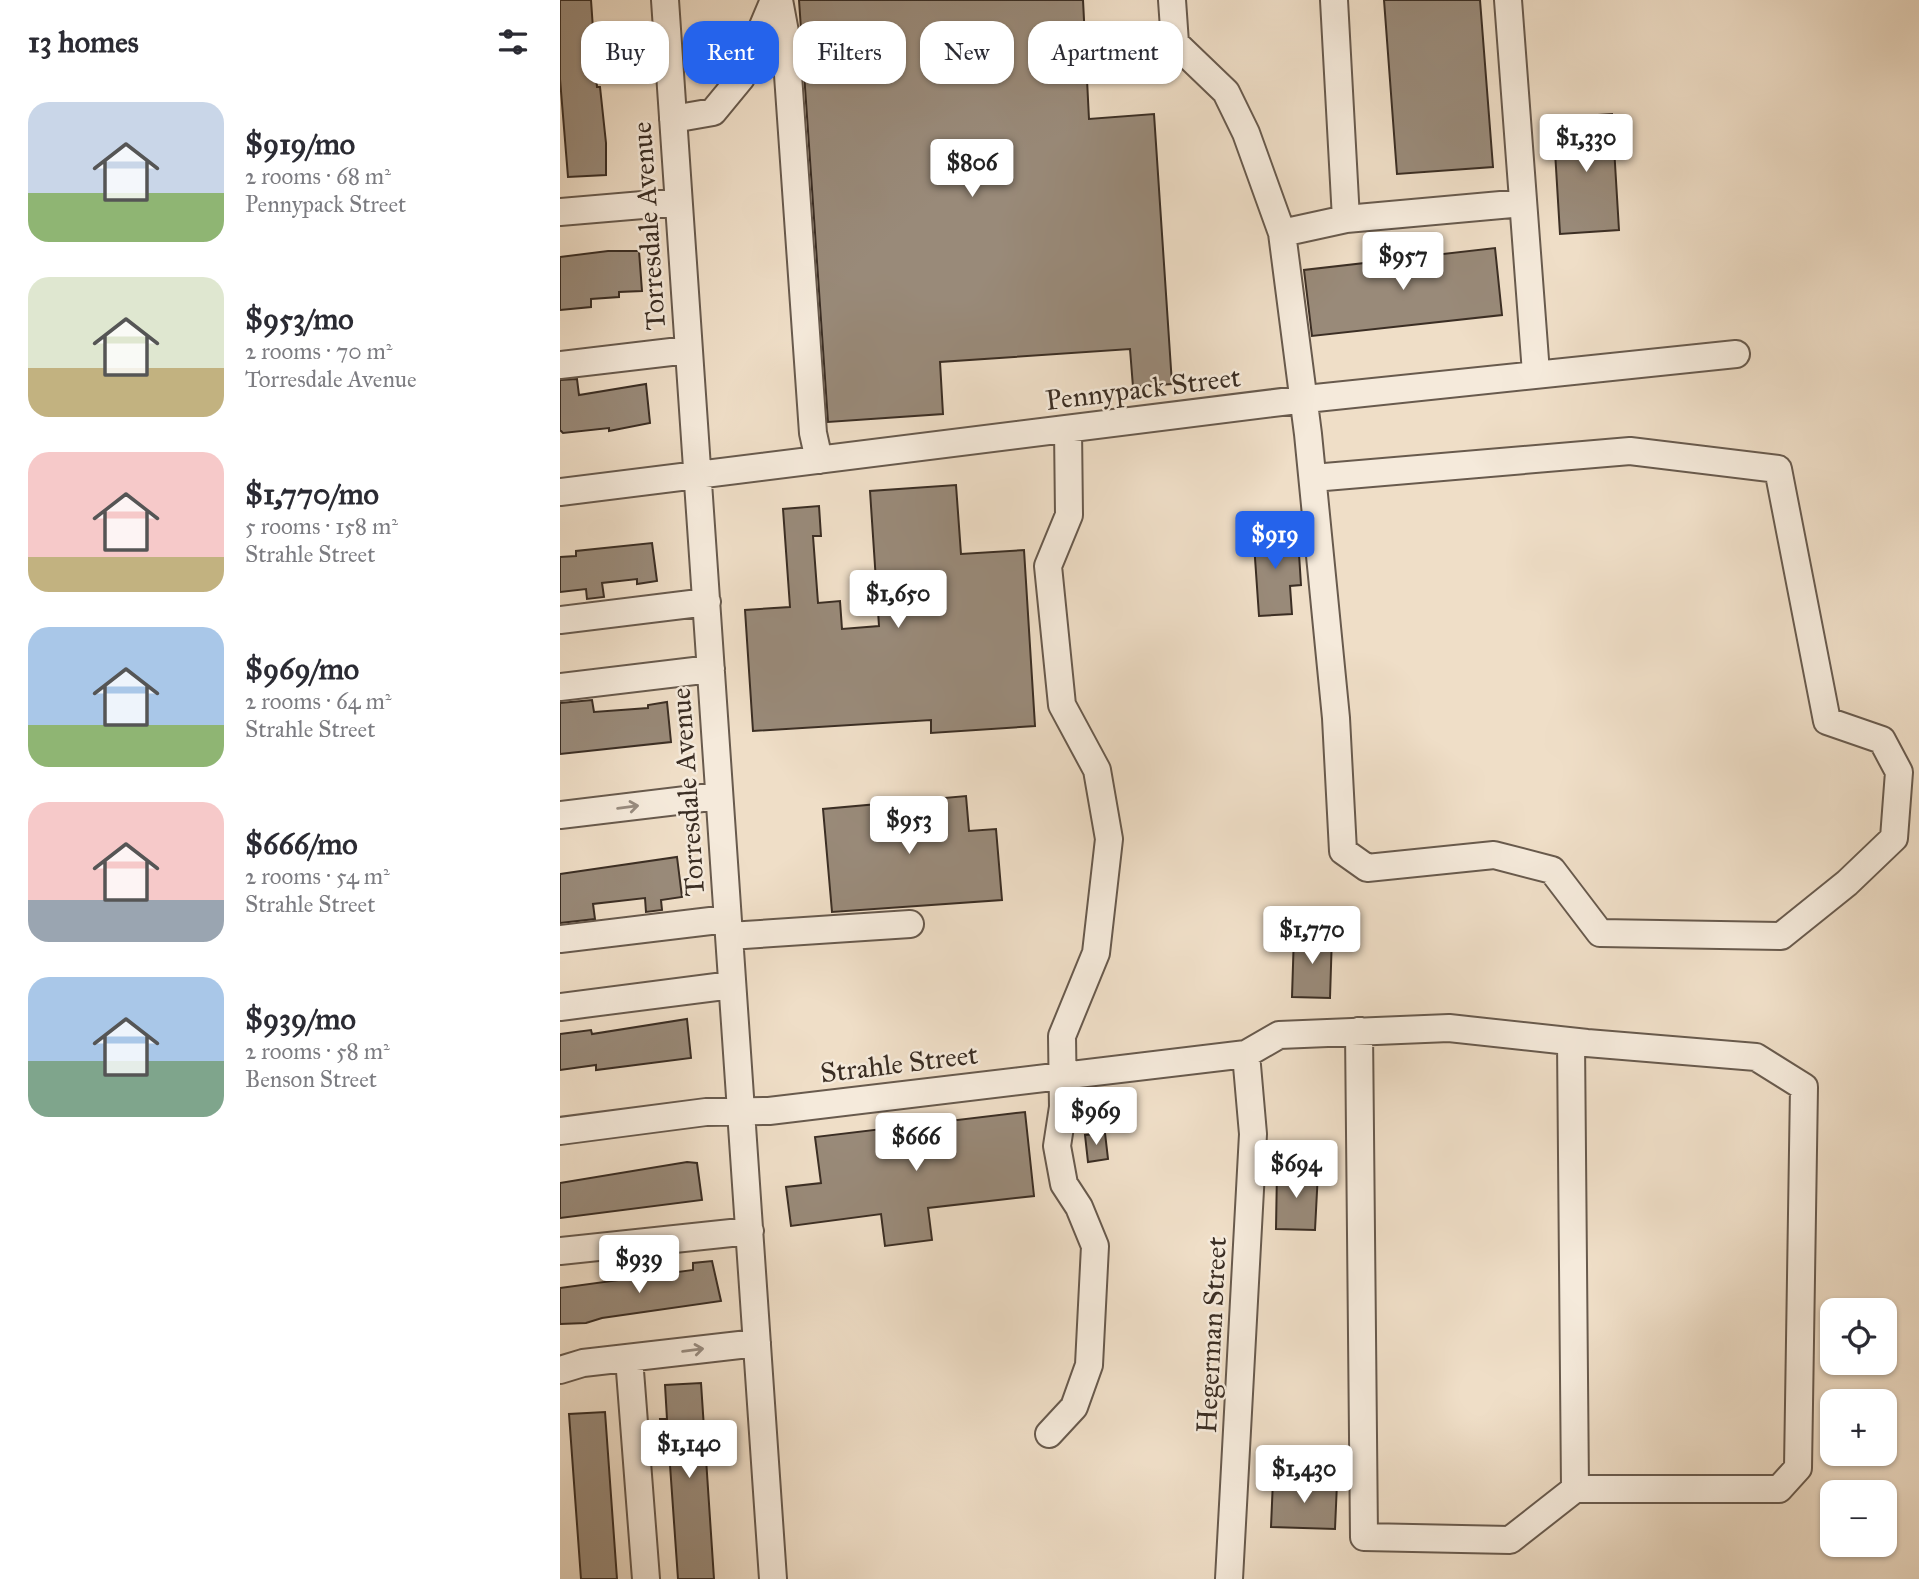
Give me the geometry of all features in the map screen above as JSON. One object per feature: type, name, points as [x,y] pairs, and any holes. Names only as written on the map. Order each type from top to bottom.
[{"type":"street","name":"Torresdale Avenue","points":[[665,0],[773,1579]]},
{"type":"street","points":[[673,119],[713,112],[741,78],[777,0]]},
{"type":"street","points":[[777,0],[785,33],[813,432],[819,460]]},
{"type":"street","points":[[1172,0],[1175,43],[1226,92],[1246,133],[1282,233],[1306,399],[1313,478],[1336,718],[1343,851],[1367,868],[1494,855],[1552,870],[1600,933],[1781,936],[1847,883],[1894,838],[1899,772],[1882,740],[1827,721],[1778,469],[1630,451],[1313,478]]},
{"type":"street","points":[[1334,0],[1346,219]]},
{"type":"street","points":[[1508,0],[1536,373]]},
{"type":"street","points":[[560,212],[678,202]]},
{"type":"street","points":[[1282,233],[1346,219],[1523,203]]},
{"type":"street","points":[[560,365],[688,350]]},
{"type":"street","name":"Pennypack Street","points":[[560,492],[1306,399],[1736,354]]},
{"type":"street","points":[[1049,1434],[1074,1406],[1089,1365],[1095,1247],[1079,1207],[1064,1184],[1057,1146],[1063,1107],[1062,1036],[1096,953],[1109,839],[1097,771],[1062,705],[1048,566],[1069,515],[1068,429]]},
{"type":"street","points":[[560,620],[707,603]]},
{"type":"street","points":[[560,687],[711,669]]},
{"type":"street","points":[[560,815],[719,796]]},
{"type":"street","points":[[560,939],[728,927],[910,924]]},
{"type":"street","points":[[560,1007],[732,985]]},
{"type":"street","points":[[1245,1054],[1279,1035],[1359,1031],[1449,1028],[1571,1042],[1756,1057],[1804,1087],[1798,1468],[1779,1489],[1575,1489],[1510,1540],[1364,1537],[1359,1031]]},
{"type":"street","points":[[1571,1042],[1575,1489]]},
{"type":"street","name":"Strahle Street","points":[[560,1131],[706,1112],[741,1112],[1245,1054]]},
{"type":"street","name":"Hegerman Street","points":[[1229,1579],[1253,1134],[1245,1054]]},
{"type":"street","points":[[560,1251],[750,1231]]},
{"type":"street","points":[[560,1370],[583,1363],[757,1343]]},
{"type":"street","points":[[629,1358],[646,1579]]},
{"type":"building","points":[[560,0],[591,0],[592,21],[581,21],[581,84],[597,84],[600,87],[606,143],[606,175],[568,177],[560,79]]},
{"type":"building","points":[[799,0],[1083,0],[1084,21],[1028,21],[1028,84],[1087,84],[1089,119],[1154,114],[1172,384],[1133,387],[1130,349],[940,362],[943,414],[828,422],[805,84],[906,84],[906,21],[800,21]]},
{"type":"building","points":[[1384,0],[1480,0],[1493,167],[1397,174]]},
{"type":"building","points":[[1612,114],[1619,230],[1560,234],[1553,118]]},
{"type":"building","points":[[1495,248],[1502,315],[1312,336],[1304,270]]},
{"type":"building","points":[[608,251],[639,251],[642,291],[619,292],[619,297],[591,299],[591,307],[560,310],[560,257]]},
{"type":"building","points":[[577,379],[579,395],[646,384],[650,423],[609,431],[609,428],[563,433],[560,430],[560,380]]},
{"type":"building","points":[[956,485],[961,554],[1024,550],[1035,726],[931,733],[931,720],[753,731],[745,610],[790,607],[783,509],[819,506],[821,536],[813,536],[818,603],[840,601],[842,629],[879,626],[870,491]]},
{"type":"building","points":[[1286,527],[1288,555],[1299,554],[1301,585],[1290,586],[1292,614],[1259,616],[1253,529]]},
{"type":"building","points":[[652,543],[657,581],[637,584],[637,579],[602,583],[604,597],[587,599],[586,589],[560,592],[560,557],[576,556],[576,551]]},
{"type":"building","points":[[592,700],[594,712],[648,708],[648,705],[667,702],[671,742],[560,754],[560,703]]},
{"type":"building","points":[[966,796],[969,831],[996,829],[1002,900],[832,912],[823,809]]},
{"type":"building","points":[[677,857],[682,897],[661,900],[662,910],[646,912],[645,898],[593,904],[595,919],[560,923],[560,874]]},
{"type":"building","points":[[1294,934],[1332,935],[1330,998],[1292,997]]},
{"type":"building","points":[[687,1019],[691,1058],[596,1070],[596,1065],[560,1070],[560,1034],[591,1030],[592,1034]]},
{"type":"building","points":[[1025,1112],[1034,1196],[928,1208],[932,1240],[885,1246],[881,1214],[791,1226],[786,1187],[821,1183],[815,1137]]},
{"type":"building","points":[[1105,1133],[1108,1159],[1088,1162],[1085,1135]]},
{"type":"building","points":[[687,1162],[697,1163],[702,1200],[560,1218],[560,1183]]},
{"type":"building","points":[[1277,1170],[1318,1172],[1315,1230],[1276,1229]]},
{"type":"building","points":[[712,1261],[721,1301],[602,1318],[586,1323],[560,1324],[560,1288],[693,1270],[693,1263]]},
{"type":"building","points":[[701,1383],[714,1579],[678,1579],[670,1465],[665,1465],[660,1419],[667,1419],[665,1385]]},
{"type":"building","points":[[605,1412],[617,1579],[581,1579],[569,1414]]},
{"type":"building","points":[[1273,1480],[1337,1483],[1335,1529],[1271,1527]]}]
